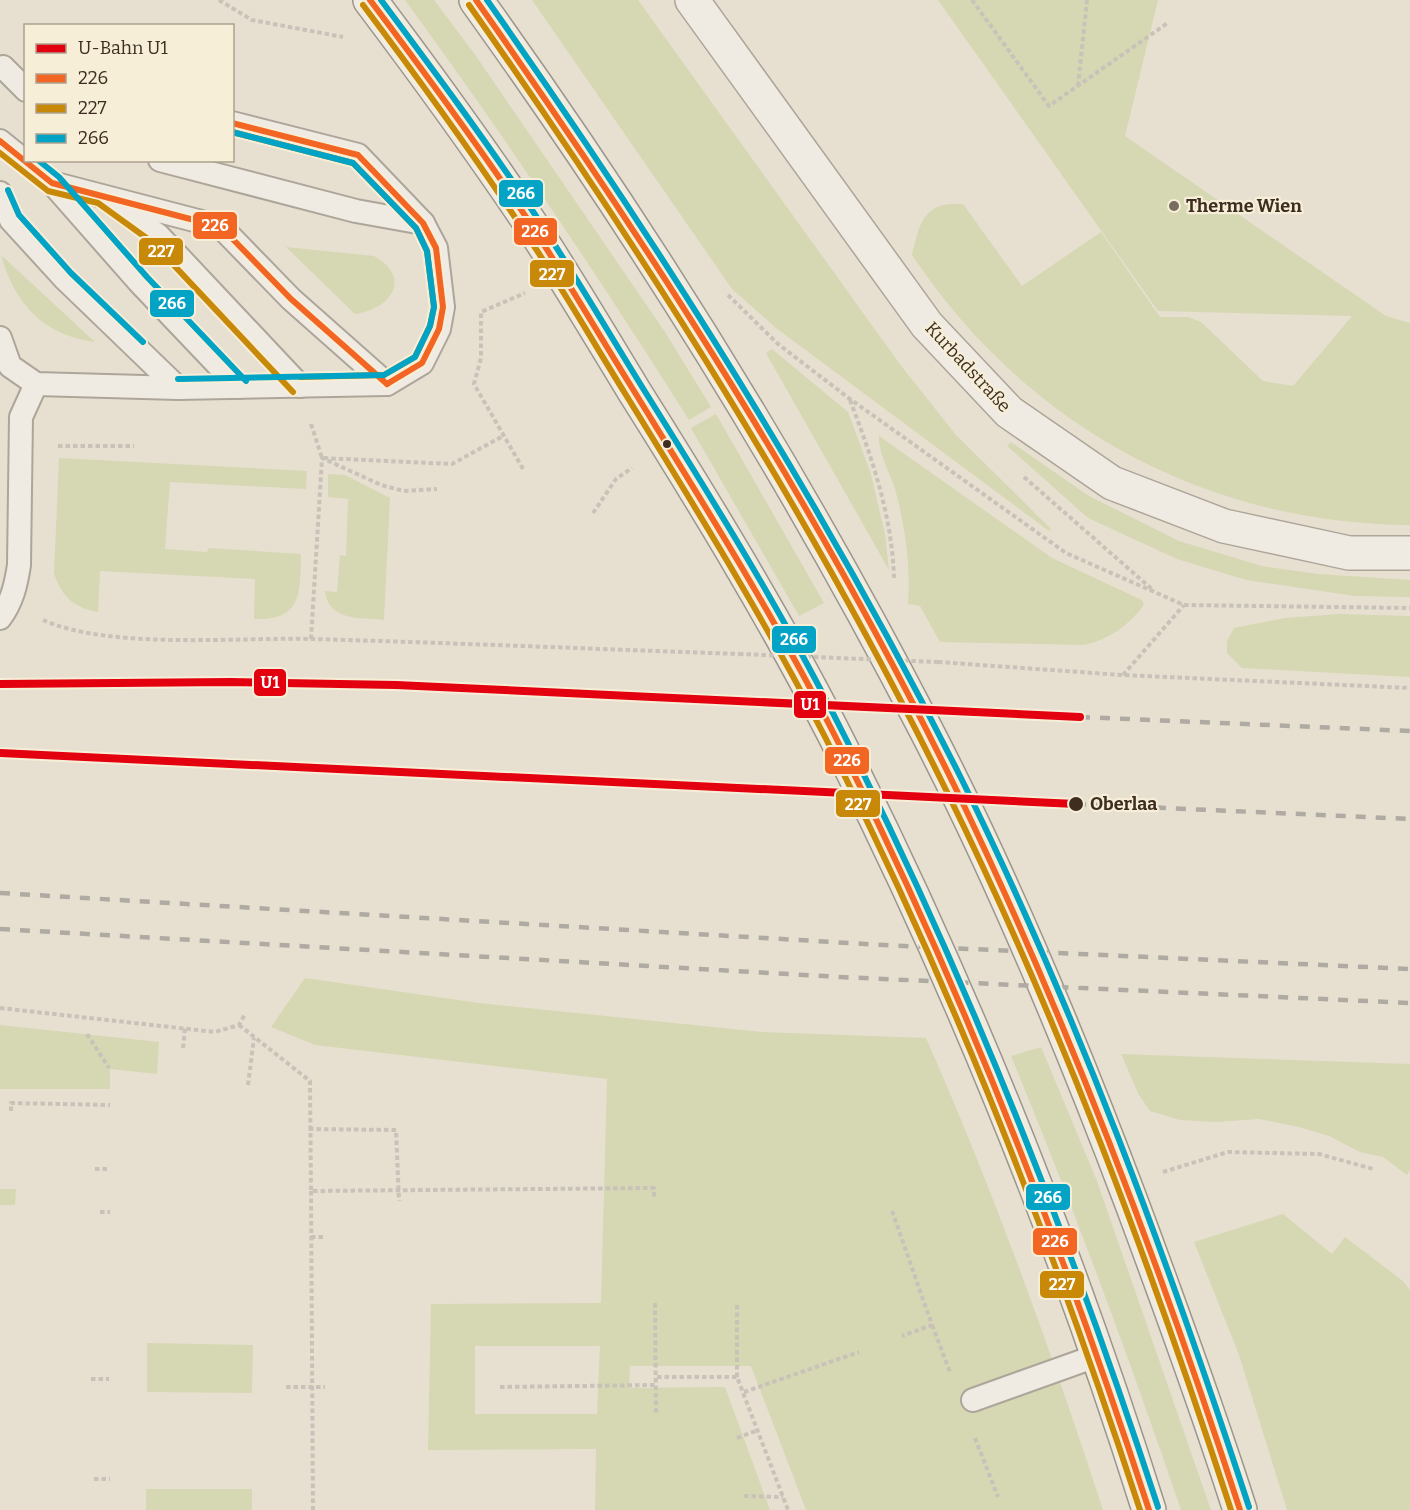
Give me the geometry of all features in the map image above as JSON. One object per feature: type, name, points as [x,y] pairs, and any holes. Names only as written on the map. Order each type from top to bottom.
[{"type":"main road","points":[[370,0],[425,73],[530,224],[708,509],[836,739],[888,845],[979,1046],[1057,1239],[1099,1355],[1149,1510]]},
{"type":"main road","points":[[476,0],[604,183],[667,280],[752,418],[861,609],[925,728],[985,851],[1072,1051],[1204,1395],[1240,1510]]},
{"type":"main road","name":"Kurbadstraße","points":[[692,0],[927,325],[1009,412],[1112,483],[1224,526],[1348,553],[1410,553]]},
{"type":"lane","points":[[1,66],[24,72]]},
{"type":"lane","points":[[1,66],[24,88]]},
{"type":"lane","points":[[0,338],[10,366],[36,384],[178,388],[387,384],[422,363],[439,329],[443,307],[436,248],[423,223],[358,155],[234,124]]},
{"type":"lane","points":[[0,141],[24,160]]},
{"type":"lane","points":[[26,162],[52,183],[140,283],[239,387]]},
{"type":"lane","points":[[168,162],[356,211],[423,223]]},
{"type":"lane","points":[[52,183],[221,227],[291,298],[387,384]]},
{"type":"lane","points":[[0,193],[11,220],[65,279],[178,388]]},
{"type":"lane","points":[[102,195],[158,235],[300,386]]},
{"type":"lane","points":[[4,612],[19,566],[21,417],[36,384]]},
{"type":"lane","points":[[973,1401],[1099,1355]]},
{"type":"path","points":[[219,0],[252,20],[352,39]]},
{"type":"path","points":[[972,0],[1050,106],[1169,22]]},
{"type":"path","points":[[1077,87],[1087,0]]},
{"type":"path","points":[[723,290],[778,344],[850,399],[1066,553],[1184,605],[1410,608]]},
{"type":"path","points":[[523,469],[474,384],[480,358],[481,312],[526,293]]},
{"type":"path","points":[[300,386],[322,458],[311,639]]},
{"type":"path","points":[[850,399],[875,466],[893,543],[895,590]]},
{"type":"path","points":[[322,458],[452,464],[503,436]]},
{"type":"path","points":[[21,445],[134,447]]},
{"type":"path","points":[[322,458],[381,485],[404,491],[437,489]]},
{"type":"path","points":[[593,513],[616,479],[638,464]]},
{"type":"path","points":[[1122,675],[1184,605]]},
{"type":"path","points":[[4,612],[91,633],[132,638],[311,639],[738,654],[938,662],[1122,675],[1410,688]]},
{"type":"path","points":[[0,1008],[215,1032],[239,1024],[245,1014]]},
{"type":"path","points":[[239,1024],[310,1081],[313,1510]]},
{"type":"path","points":[[183,1048],[185,1028]]},
{"type":"path","points":[[87,1034],[110,1068]]},
{"type":"path","points":[[248,1085],[254,1037]]},
{"type":"path","points":[[11,1111],[11,1103],[110,1105]]},
{"type":"path","points":[[309,1129],[396,1130],[399,1201]]},
{"type":"path","points":[[1157,1174],[1228,1152],[1319,1154],[1373,1169]]},
{"type":"path","points":[[95,1168],[110,1169]]},
{"type":"path","points":[[311,1191],[654,1188],[654,1198]]},
{"type":"path","points":[[892,1211],[932,1325],[902,1336]]},
{"type":"path","points":[[100,1212],[110,1212]]},
{"type":"path","points":[[311,1237],[324,1237]]},
{"type":"path","points":[[737,1302],[736,1377],[744,1392],[788,1510]]},
{"type":"path","points":[[655,1303],[656,1413]]},
{"type":"path","points":[[744,1392],[859,1352]]},
{"type":"path","points":[[657,1377],[736,1377]]},
{"type":"path","points":[[91,1379],[109,1379]]},
{"type":"path","points":[[500,1387],[656,1385]]},
{"type":"path","points":[[286,1387],[325,1387]]},
{"type":"path","points":[[738,1438],[758,1430]]},
{"type":"path","points":[[94,1479],[110,1479]]},
{"type":"path","points":[[744,1496],[783,1497]]},
{"type":"green space","points":[[405,0],[434,0],[476,56],[665,332],[711,407],[689,420],[551,208]]},
{"type":"green space","points":[[532,0],[638,0],[902,367],[956,435],[1051,529],[1049,531],[776,328],[732,289]]},
{"type":"green space","points":[[938,0],[1158,0],[1125,136],[1386,316],[1410,323],[1410,525],[1334,520],[1261,506],[1192,484],[1126,453],[1065,415],[1009,369],[958,316],[912,255],[921,223],[926,216],[940,206],[950,204],[963,204],[1022,286],[1101,232],[1160,317],[1188,317],[1201,322],[1263,381],[1293,386],[1352,316],[1158,311]]},
{"type":"green space","points":[[286,247],[374,256],[393,274],[395,283],[393,291],[379,306],[355,314]]},
{"type":"green space","points":[[1,255],[95,342],[61,333],[34,314],[14,288]]},
{"type":"green space","points":[[772,349],[848,412],[870,471],[885,534],[889,570],[766,353]]},
{"type":"green space","points":[[716,414],[824,603],[799,616],[691,428]]},
{"type":"green space","points":[[879,436],[1052,558],[1142,600],[1144,605],[1118,631],[1084,645],[940,642],[920,606],[908,604],[909,575],[902,517],[895,489],[880,449]]},
{"type":"green space","points":[[1011,442],[1089,496],[1179,541],[1262,566],[1318,574],[1410,580],[1410,597],[1355,596],[1246,580],[1177,559],[1088,518],[1007,446]]},
{"type":"green space","points":[[59,458],[307,471],[306,489],[170,482],[165,549],[207,552],[209,548],[301,554],[299,592],[290,609],[282,615],[254,619],[255,579],[100,571],[98,612],[75,604],[60,588],[54,573]]},
{"type":"green space","points":[[328,474],[345,475],[390,498],[384,620],[347,616],[339,613],[328,601],[325,591],[337,592],[340,555],[346,556],[348,499],[328,497]]},
{"type":"green space","points":[[1339,614],[1410,616],[1410,677],[1242,668],[1227,653],[1227,641],[1234,628],[1285,618]]},
{"type":"green space","points":[[305,978],[479,1003],[762,1032],[926,1038],[975,1154],[1020,1272],[1103,1510],[806,1510],[751,1366],[630,1366],[629,1388],[725,1387],[770,1510],[595,1510],[596,1449],[428,1450],[431,1304],[601,1303],[607,1079],[315,1045],[271,1027]],"holes":[[[475,1346],[600,1346],[597,1414],[475,1414]]]},
{"type":"green space","points":[[0,1025],[159,1042],[157,1074],[110,1069],[110,1089],[0,1089]]},
{"type":"green space","points":[[1041,1047],[1097,1181],[1211,1510],[1181,1510],[1100,1282],[1011,1056]]},
{"type":"green space","points":[[1121,1054],[1410,1064],[1410,1170],[1407,1175],[1383,1157],[1360,1152],[1329,1136],[1299,1127],[1259,1119],[1216,1122],[1180,1120],[1150,1111],[1139,1095]]},
{"type":"green space","points":[[0,1189],[16,1189],[15,1205],[0,1205]]},
{"type":"green space","points":[[1283,1214],[1332,1254],[1345,1237],[1403,1281],[1410,1290],[1410,1510],[1287,1510],[1239,1355],[1194,1242]]},
{"type":"green space","points":[[147,1343],[253,1345],[252,1393],[147,1392]]},
{"type":"green space","points":[[146,1489],[252,1489],[252,1510],[146,1510]]},
{"type":"railway","points":[[1080,717],[1410,731]]},
{"type":"railway","points":[[1076,804],[1410,819]]},
{"type":"railway","points":[[0,893],[883,945],[1410,969]]},
{"type":"railway","points":[[0,929],[840,977],[1410,1003]]},
{"type":"metro line","name":"U1","points":[[0,684],[231,682],[396,685],[1080,717]]},
{"type":"metro line","name":"U1","points":[[0,753],[1076,804]]},
{"type":"transit line","name":"226","points":[[370,0],[472,138],[543,244],[737,559],[833,732],[924,921],[1006,1115],[1081,1311],[1149,1510]]},
{"type":"transit line","name":"266","points":[[381,0],[479,134],[550,237],[722,516],[772,601],[842,731],[933,920],[1015,1113],[1090,1309],[1158,1507]]},
{"type":"transit line","name":"226","points":[[476,0],[607,190],[731,384],[791,483],[903,684],[996,875],[1074,1053],[1178,1326],[1240,1510]]},
{"type":"transit line","name":"266","points":[[487,0],[616,188],[739,380],[854,577],[961,778],[1044,956],[1082,1046],[1153,1229],[1249,1507]]},
{"type":"transit line","name":"227","points":[[363,5],[464,143],[549,269],[728,563],[824,735],[915,924],[997,1116],[1072,1312],[1140,1510]]},
{"type":"transit line","name":"227","points":[[469,5],[599,194],[723,388],[839,586],[946,790],[1027,966],[1101,1145],[1169,1327],[1231,1510]]},
{"type":"transit line","name":"226","points":[[234,124],[358,155],[423,223],[436,248],[443,307],[439,329],[422,363],[387,384]]},
{"type":"transit line","name":"227","points":[[234,133],[353,163],[416,228],[427,251],[434,307],[430,326],[415,357],[384,375],[300,377]]},
{"type":"transit line","name":"266","points":[[178,379],[384,375],[415,357],[430,326],[434,307],[427,251],[416,228],[353,163],[234,133]]},
{"type":"transit line","name":"226","points":[[0,141],[24,160]]},
{"type":"transit line","name":"227","points":[[0,153],[48,191],[98,203],[152,242],[293,392]]},
{"type":"transit line","name":"226","points":[[26,162],[52,183],[221,227],[291,299],[387,384]]},
{"type":"transit line","name":"266","points":[[40,162],[59,177],[147,277],[246,381]]},
{"type":"transit line","name":"266","points":[[8,190],[19,215],[71,273],[143,342]]},
{"type":"place","name":"Therme Wien","points":[[1174,206]]},
{"type":"place","name":"Oberlaa","points":[[1076,804]]}]
